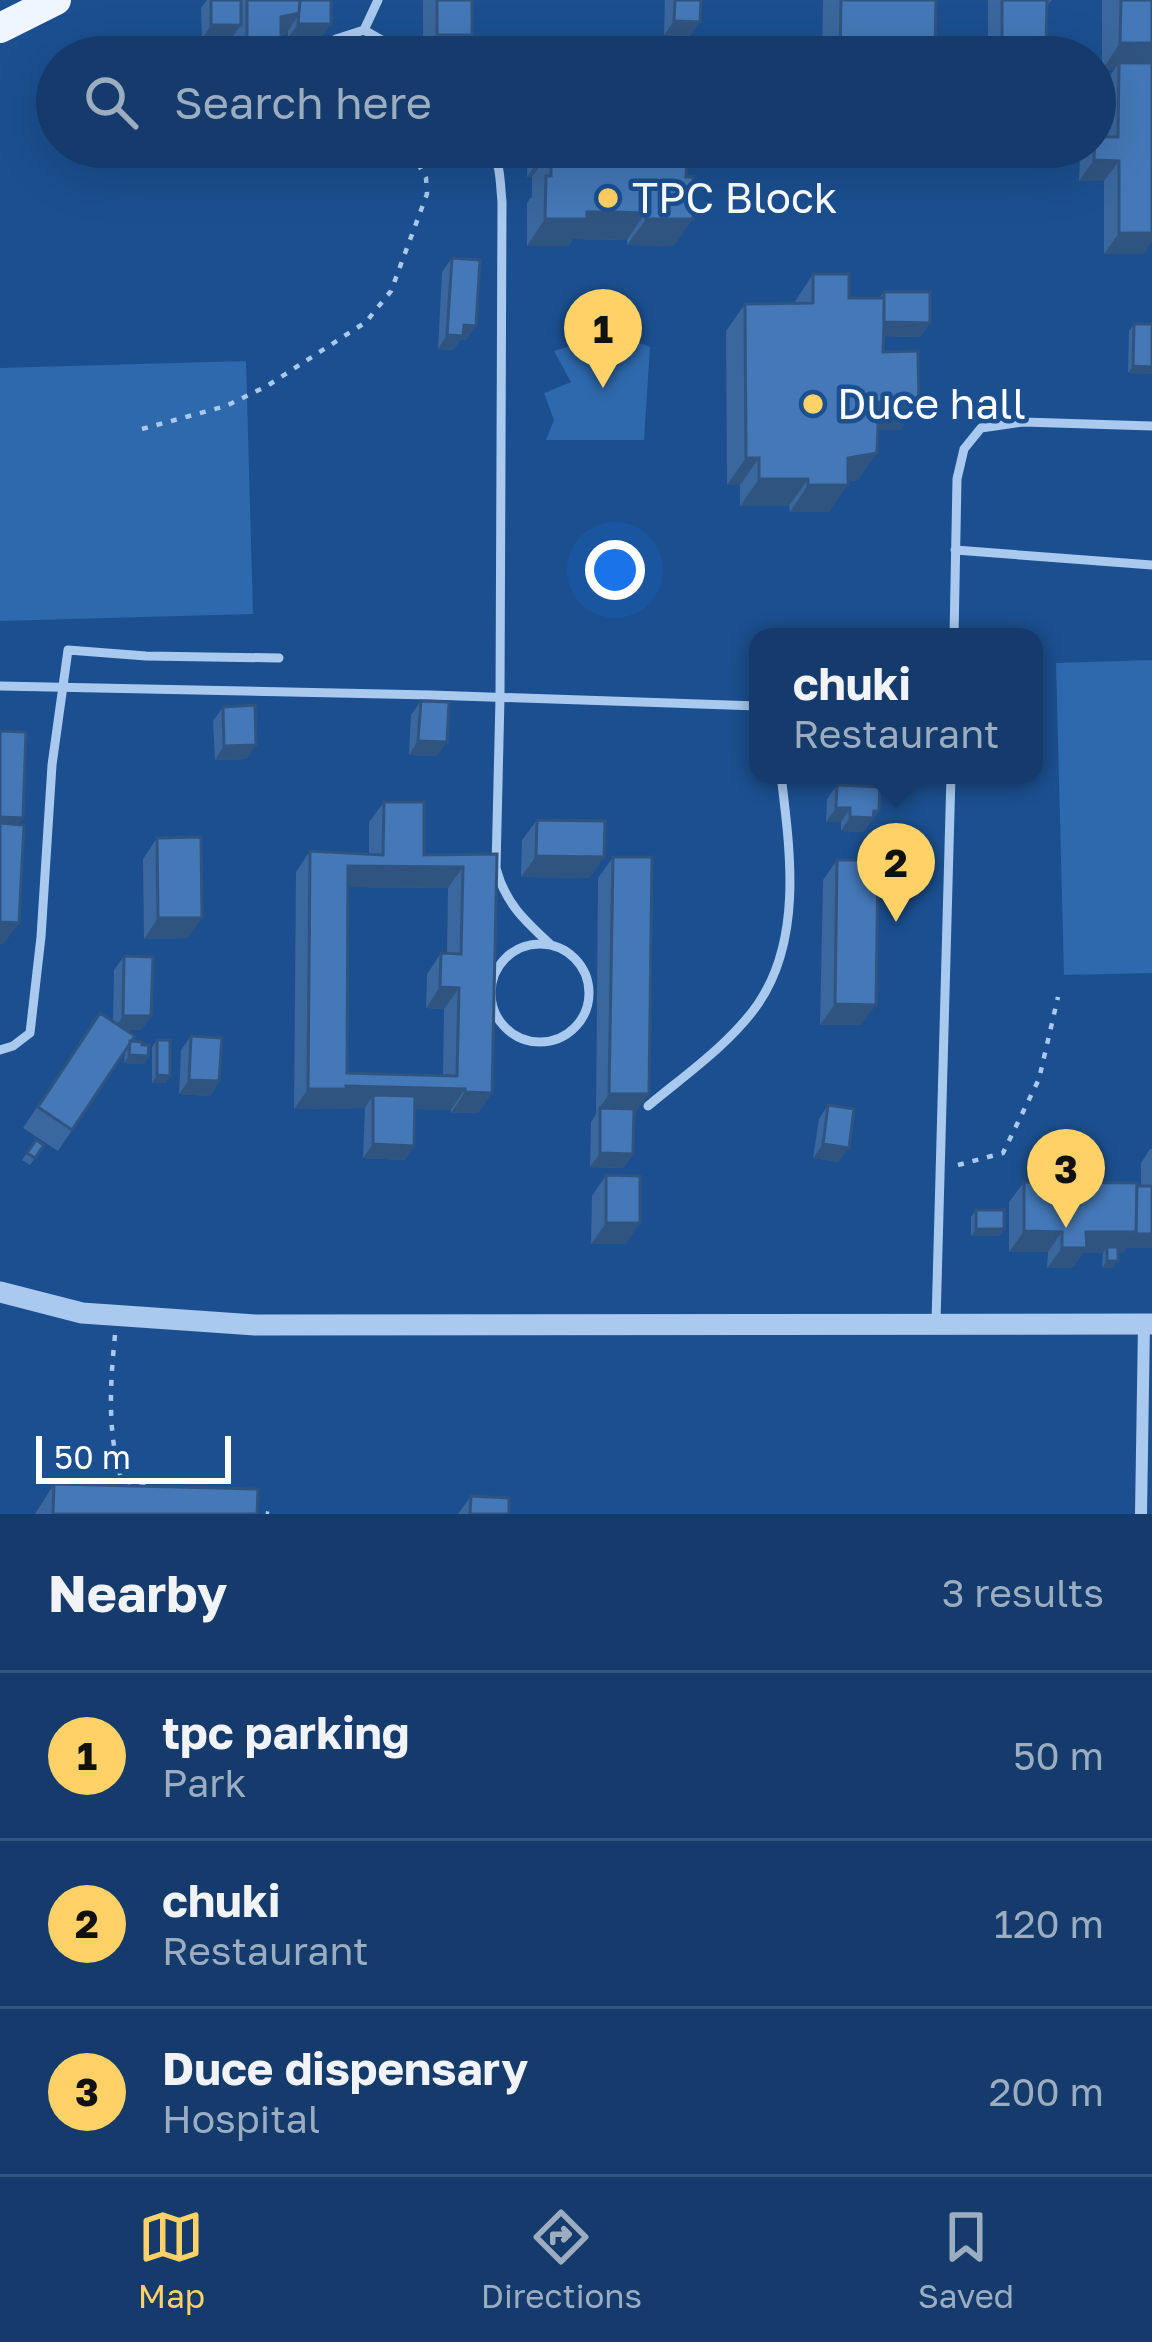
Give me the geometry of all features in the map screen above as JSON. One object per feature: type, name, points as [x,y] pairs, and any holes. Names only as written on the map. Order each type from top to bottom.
[{"type":"main road","points":[[0,28],[56,0]]},
{"type":"street","points":[[0,1292],[82,1313],[255,1325],[1148,1324],[1141,1514]]},
{"type":"lane","points":[[345,36],[364,30],[378,0]]},
{"type":"lane","points":[[364,30],[374,36]]},
{"type":"lane","points":[[498,168],[502,202],[496,868],[515,912],[550,944],[573,956],[587,978],[588,1003],[576,1026],[555,1040],[529,1042],[507,1030],[493,1008],[491,982],[503,959],[525,945],[550,944]]},
{"type":"lane","points":[[954,628],[957,478],[964,449],[981,428],[1023,422],[1152,426]]},
{"type":"lane","points":[[955,550],[1152,566]]},
{"type":"lane","points":[[0,1050],[30,1033],[52,765],[68,650],[279,658]]},
{"type":"lane","points":[[0,686],[749,706]]},
{"type":"lane","points":[[648,1106],[713,1052],[756,1007],[775,974],[788,920],[789,842],[782,784]]},
{"type":"lane","points":[[936,1322],[951,784]]},
{"type":"path","points":[[142,429],[226,406],[267,386],[366,322],[391,291],[427,194],[421,168]]},
{"type":"path","points":[[940,1169],[1004,1154],[1039,1079],[1058,997]]},
{"type":"path","points":[[116,1317],[110,1382],[112,1449],[122,1481],[166,1491]]},
{"type":"path","points":[[250,1510],[269,1514]]},
{"type":"shaded area","points":[[617,334],[650,347],[644,440],[546,440],[554,420],[544,393],[571,382],[554,351]]},
{"type":"shaded area","points":[[246,361],[253,614],[0,621],[0,368]]},
{"type":"shaded area","points":[[1152,660],[1152,973],[1064,975],[1056,663]]},
{"type":"building","points":[[211,0],[241,0],[241,25],[211,25]]},
{"type":"building","points":[[247,0],[300,0],[300,13],[281,17],[281,36],[247,36]]},
{"type":"building","points":[[300,0],[331,0],[331,24],[298,24]]},
{"type":"building","points":[[437,0],[472,0],[472,35],[437,35]]},
{"type":"building","points":[[675,0],[701,0],[700,22],[674,21]]},
{"type":"building","points":[[841,0],[936,0],[935,36],[840,36]]},
{"type":"building","points":[[1002,0],[1047,0],[1046,36],[1002,36]]},
{"type":"building","points":[[1121,0],[1152,0],[1152,43],[1120,43]]},
{"type":"building","points":[[1119,63],[1152,63],[1152,233],[1119,233]]},
{"type":"building","points":[[551,168],[686,168],[686,177],[693,177],[693,219],[587,212],[587,219],[545,219],[546,176],[551,176]]},
{"type":"building","points":[[452,258],[480,260],[476,326],[464,325],[463,336],[447,335]]},
{"type":"building","name":"Duce hall","points":[[813,274],[849,274],[849,298],[885,298],[883,352],[918,351],[919,403],[879,402],[877,453],[848,458],[848,485],[759,479],[759,458],[746,458],[745,304],[813,303]]},
{"type":"building","points":[[884,292],[930,292],[930,323],[884,322]]},
{"type":"building","points":[[1134,324],[1152,324],[1152,367],[1133,366]]},
{"type":"building","points":[[421,701],[449,702],[447,742],[418,741]]},
{"type":"building","points":[[255,705],[256,745],[224,746],[223,707]]},
{"type":"building","points":[[0,731],[26,732],[23,818],[0,817]]},
{"type":"building","points":[[837,785],[880,787],[879,811],[874,811],[873,818],[850,817],[850,808],[836,808]]},
{"type":"building","points":[[384,802],[424,802],[424,855],[497,854],[492,1093],[346,1086],[308,1089],[310,851],[383,855]],"holes":[[[348,866],[463,867],[461,954],[441,953],[440,987],[459,988],[457,1076],[347,1073]]]},
{"type":"building","points":[[537,820],[605,821],[604,857],[536,856]]},
{"type":"building","points":[[0,823],[24,825],[19,923],[0,922]]},
{"type":"building","points":[[201,837],[202,918],[158,918],[157,838]]},
{"type":"building","points":[[613,857],[652,857],[649,1094],[609,1094]]},
{"type":"building","points":[[837,860],[878,860],[876,1005],[835,1004]]},
{"type":"building","points":[[124,956],[153,957],[151,1016],[123,1016]]},
{"type":"building","points":[[100,1013],[135,1036],[72,1130],[38,1107]]},
{"type":"building","points":[[191,1036],[222,1038],[219,1081],[189,1080]]},
{"type":"building","points":[[157,1040],[170,1040],[170,1076],[157,1075]]},
{"type":"building","points":[[130,1041],[149,1045],[148,1056],[129,1055]]},
{"type":"building","points":[[373,1095],[415,1096],[414,1146],[373,1144]]},
{"type":"building","points":[[828,1105],[854,1109],[849,1148],[823,1144]]},
{"type":"building","points":[[600,1108],[634,1109],[633,1154],[600,1153]]},
{"type":"building","points":[[36,1140],[44,1145],[35,1158],[27,1153]]},
{"type":"building","points":[[606,1175],[640,1176],[640,1223],[606,1223]]},
{"type":"building","points":[[1024,1182],[1137,1183],[1137,1232],[1086,1232],[1087,1248],[1062,1248],[1062,1232],[1024,1231]]},
{"type":"building","points":[[1137,1186],[1152,1186],[1152,1234],[1136,1234]]},
{"type":"building","points":[[976,1210],[1004,1210],[1004,1229],[976,1229]]},
{"type":"building","points":[[1107,1247],[1118,1247],[1118,1261],[1107,1261]]},
{"type":"building","points":[[54,1484],[258,1489],[257,1514],[53,1514]]},
{"type":"building","points":[[471,1496],[509,1498],[509,1514],[470,1514]]},
{"type":"place","name":"TPC Block","points":[[608,198]]},
{"type":"place","name":"tpc parking","points":[[603,388]]},
{"type":"place","name":"Duce hall","points":[[813,404]]},
{"type":"place","name":"chuki","points":[[896,922]]},
{"type":"place","name":"Duce dispensary","points":[[1066,1228]]}]
